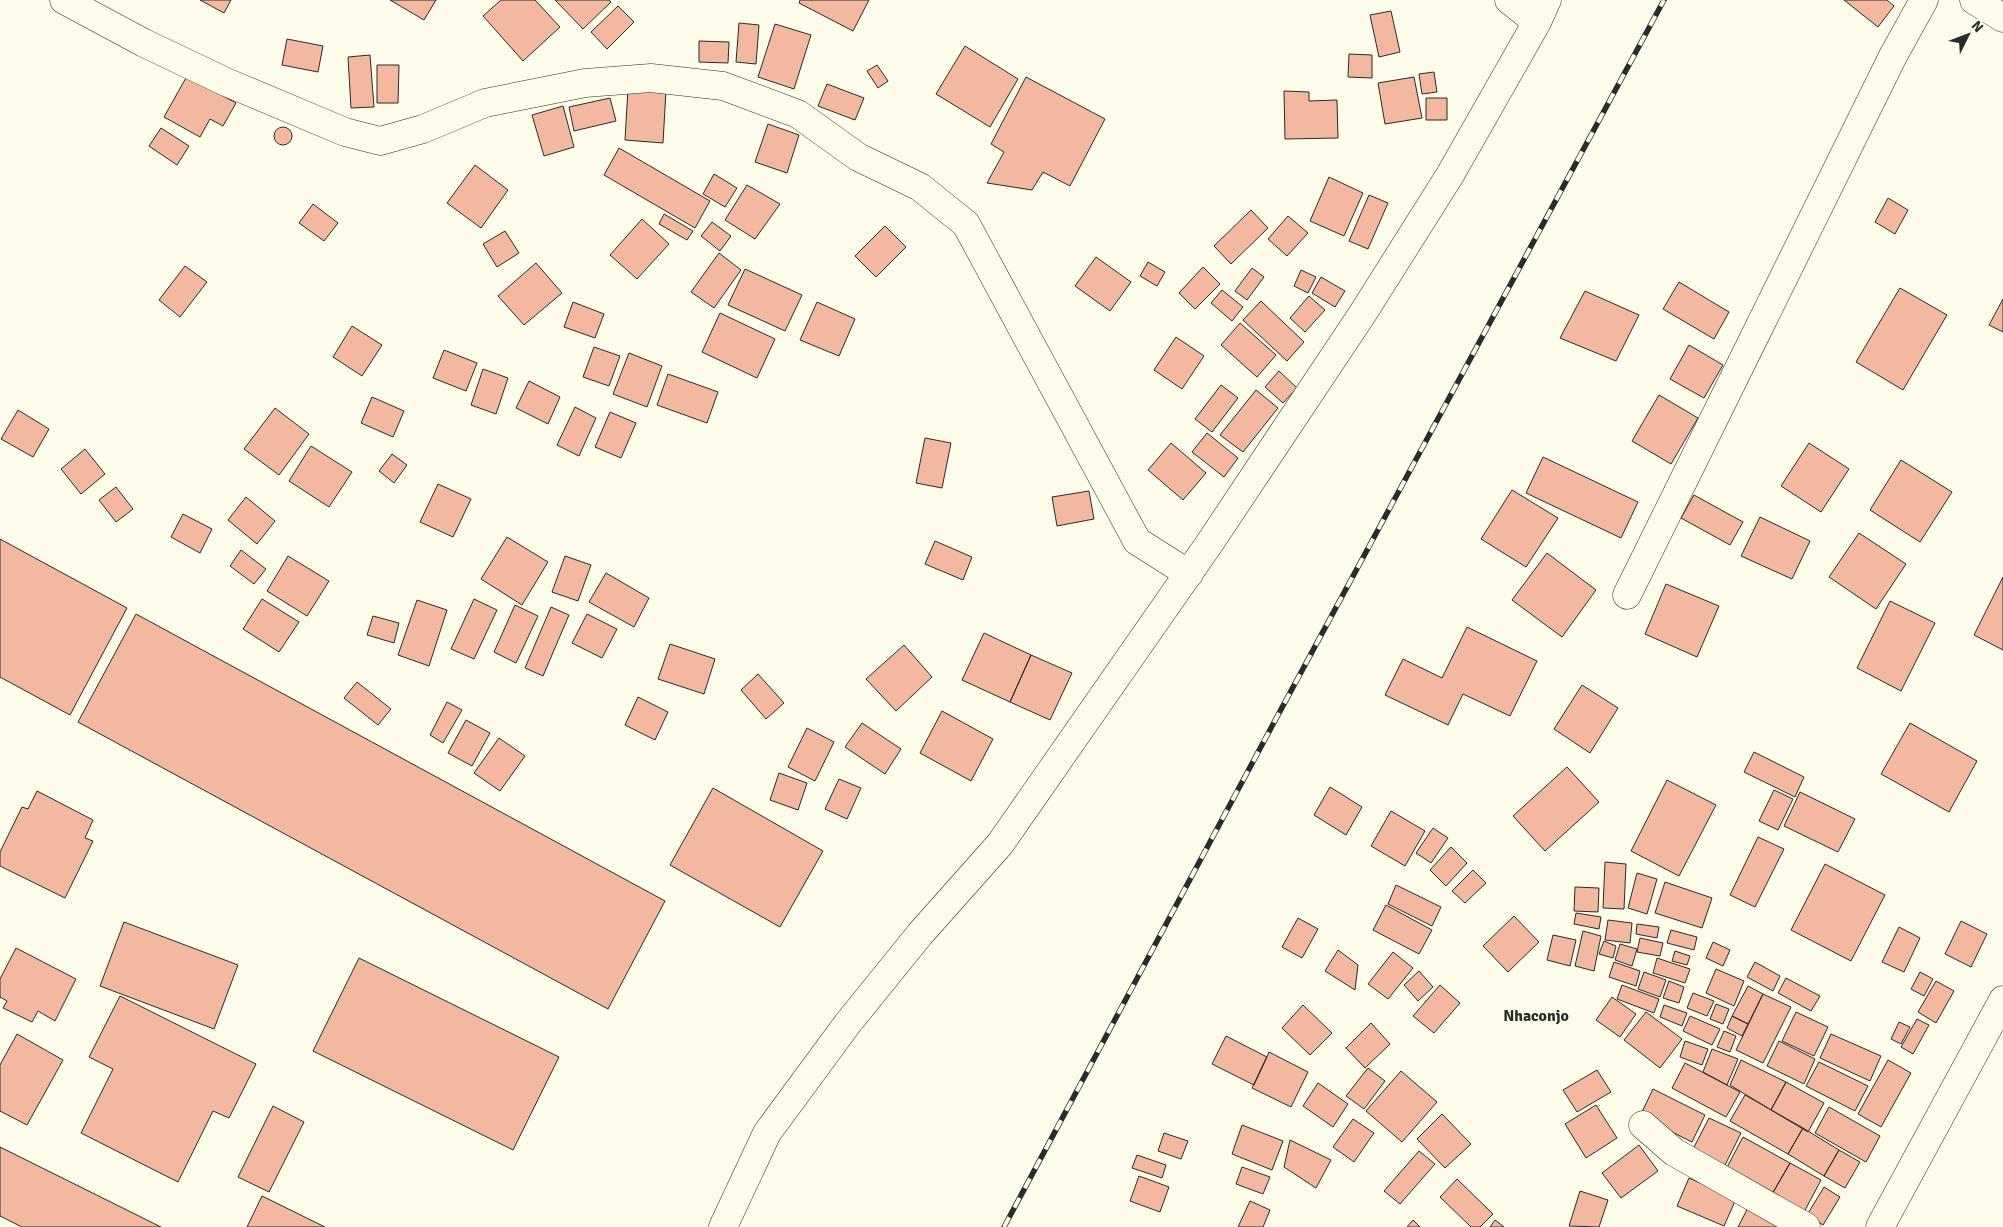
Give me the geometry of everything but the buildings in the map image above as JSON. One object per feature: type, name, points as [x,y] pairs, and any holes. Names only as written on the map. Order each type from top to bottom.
[{"type":"street","points":[[64,0],[144,43],[226,82],[345,132],[380,141],[423,129],[484,103],[585,83],[650,78],[723,86],[798,114],[858,156],[920,187],[966,224],[1137,541],[1189,574]]},
{"type":"street","points":[[723,1227],[767,1133],[848,1023],[920,934],[1000,844],[1189,574],[1363,313],[1450,175],[1542,11],[1509,0]]},
{"type":"street","points":[[1627,594],[1892,56],[1924,0]]},
{"type":"street","points":[[1974,0],[2003,18]]},
{"type":"street","points":[[1880,1227],[2003,1000]]},
{"type":"street","points":[[1643,1125],[1674,1152],[1806,1227]]},
{"type":"railway","points":[[1004,1227],[1664,0]]},
{"type":"district","name":"Nhaconjo","points":[[1536,1016]]}]
